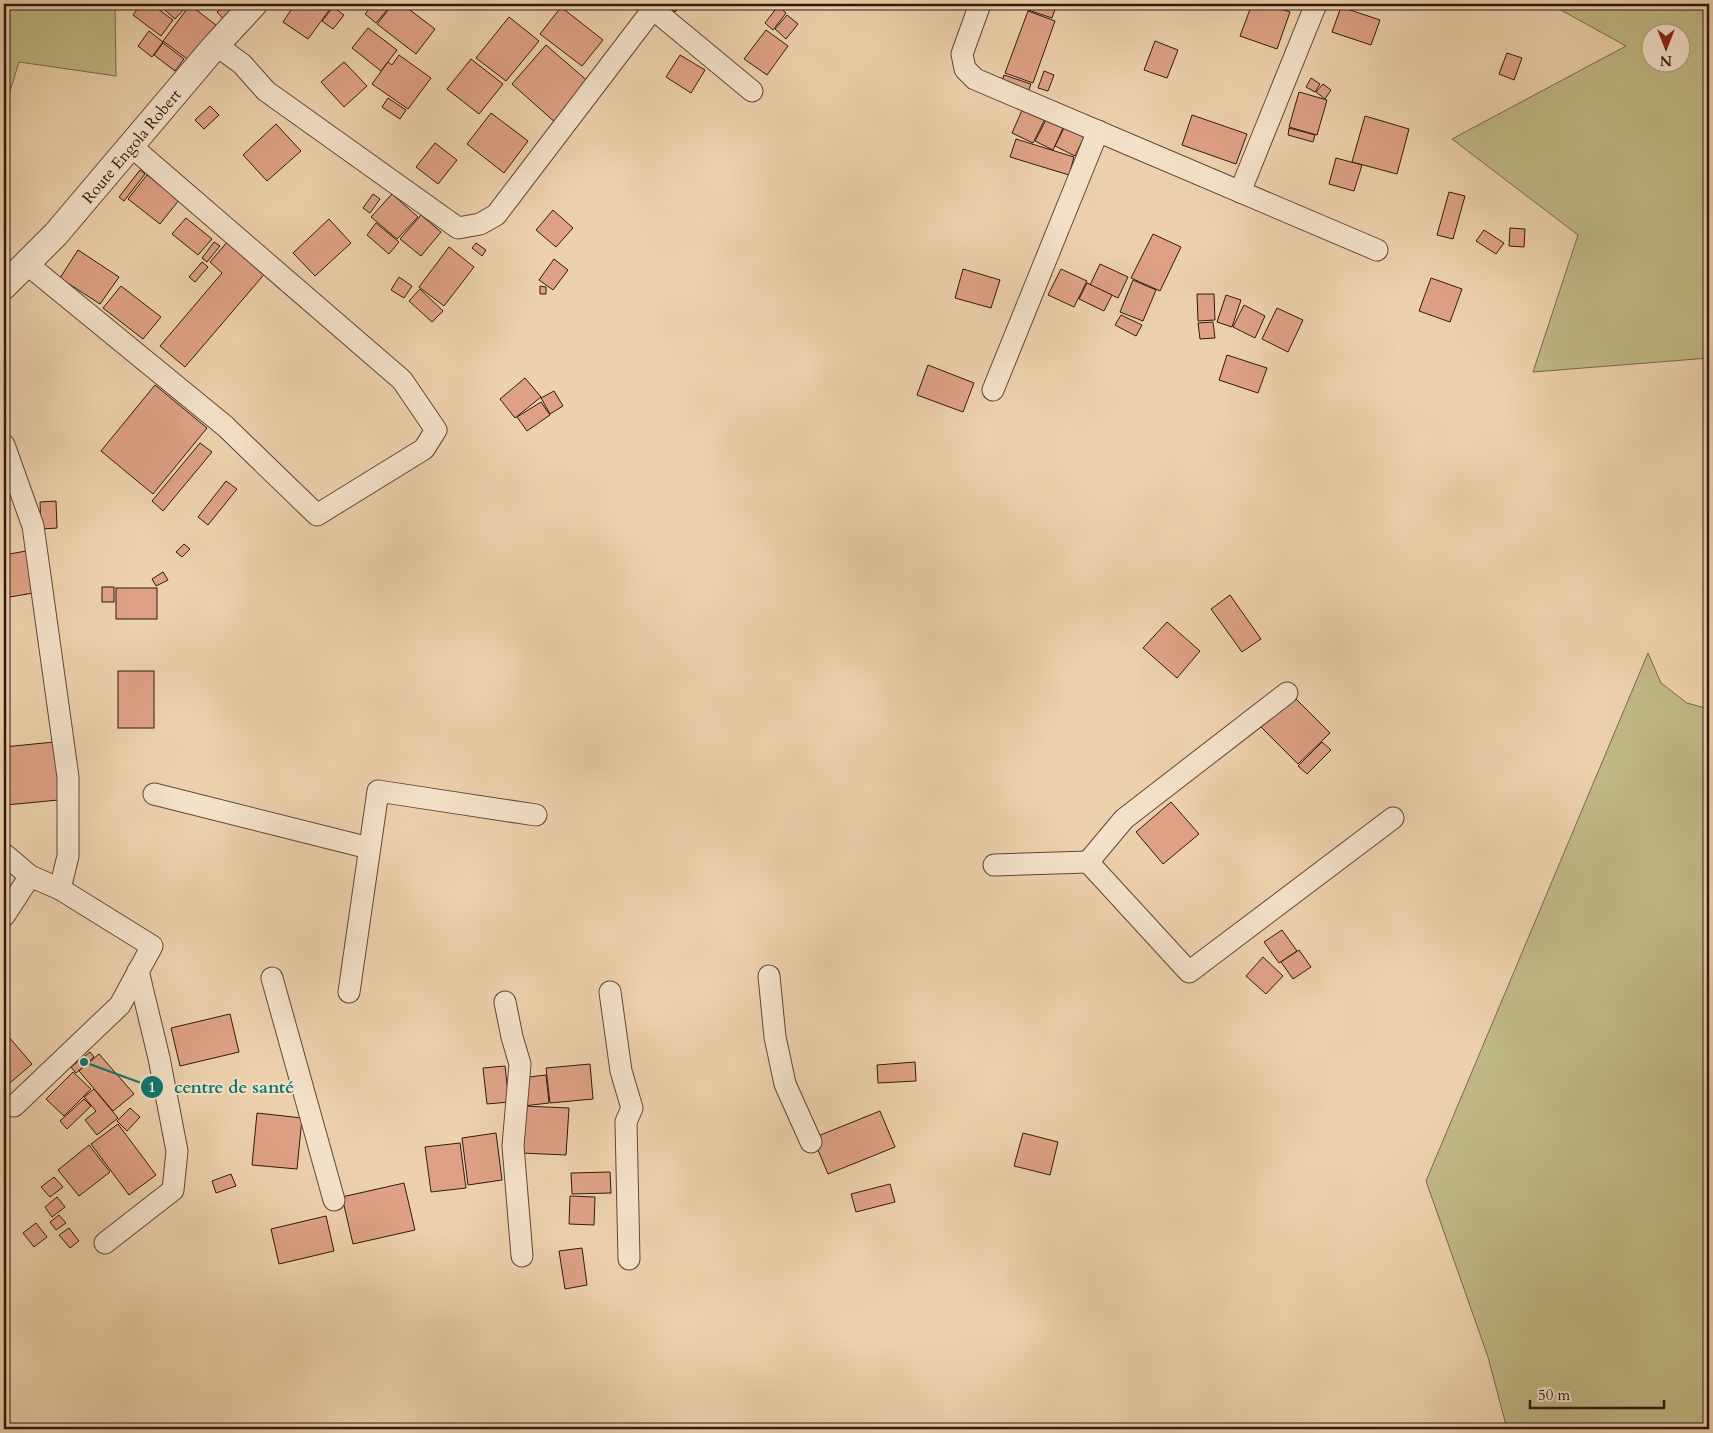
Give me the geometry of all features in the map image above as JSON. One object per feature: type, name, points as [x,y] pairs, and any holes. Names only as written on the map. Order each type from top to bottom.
[{"type":"street","name":"Route Engola Robert","points":[[4,286],[56,234],[216,45],[254,4]]},
{"type":"street","points":[[980,4],[962,54],[965,69],[975,79],[1377,250]]},
{"type":"street","points":[[1240,192],[1316,4]]},
{"type":"street","points":[[216,45],[242,64],[266,91],[458,228],[480,224],[496,215],[653,9],[752,91]]},
{"type":"street","points":[[993,390],[1098,131]]},
{"type":"street","points":[[27,264],[225,426],[317,515],[424,449],[436,430],[402,380],[131,146]]},
{"type":"street","points":[[4,446],[33,526],[68,777],[68,856],[60,889]]},
{"type":"street","points":[[994,865],[1088,862],[1124,819],[1287,693]]},
{"type":"street","points":[[349,992],[378,791],[536,815]]},
{"type":"street","points":[[154,794],[369,848]]},
{"type":"street","points":[[1088,862],[1189,972],[1392,818]]},
{"type":"street","points":[[4,854],[30,876],[60,889],[152,946],[120,1005],[14,1106]]},
{"type":"street","points":[[4,916],[30,876]]},
{"type":"street","points":[[105,1243],[174,1190],[177,1151],[159,1058],[138,971]]},
{"type":"street","points":[[769,976],[775,1037],[785,1084],[811,1142]]},
{"type":"street","points":[[272,978],[334,1200]]},
{"type":"street","points":[[610,992],[621,1071],[632,1108],[626,1122],[629,1259]]},
{"type":"street","points":[[505,1002],[520,1064],[513,1146],[522,1256]]},
{"type":"shaded area","points":[[4,4],[115,4],[116,76],[19,62],[4,111]]},
{"type":"shaded area","points":[[1550,4],[1709,4],[1709,358],[1533,372],[1578,235],[1452,139],[1626,46]]},
{"type":"shaded area","points":[[1648,653],[1661,683],[1687,703],[1709,709],[1709,1429],[1507,1429],[1488,1357],[1426,1181]]},
{"type":"building","points":[[141,4],[151,4],[173,20],[161,36],[133,15]]},
{"type":"building","points":[[158,4],[186,4],[188,5],[175,19]]},
{"type":"building","points":[[227,4],[230,4],[238,12],[227,23],[217,12]]},
{"type":"building","points":[[295,4],[333,5],[308,39],[283,22]]},
{"type":"building","points":[[373,4],[392,4],[376,23],[365,14]]},
{"type":"building","points":[[393,4],[402,4],[435,29],[416,54],[377,24]]},
{"type":"building","points":[[672,4],[682,4],[675,12],[669,7]]},
{"type":"building","points":[[1020,4],[1057,4],[1052,18],[1019,7]]},
{"type":"building","points":[[1252,4],[1266,4],[1290,12],[1277,49],[1240,36]]},
{"type":"building","points":[[190,5],[221,29],[194,64],[163,41]]},
{"type":"building","points":[[778,6],[786,13],[773,30],[765,23]]},
{"type":"building","points":[[333,7],[344,15],[333,29],[322,21]]},
{"type":"building","points":[[561,7],[603,40],[582,66],[540,34]]},
{"type":"building","points":[[1341,7],[1380,20],[1371,45],[1332,32]]},
{"type":"building","points":[[1028,11],[1055,21],[1033,83],[1005,73]]},
{"type":"building","points":[[787,15],[798,24],[786,39],[775,29]]},
{"type":"building","points":[[509,17],[539,41],[506,81],[476,58]]},
{"type":"building","points":[[368,28],[397,50],[381,71],[352,48]]},
{"type":"building","points":[[766,30],[788,46],[767,75],[744,59]]},
{"type":"building","points":[[149,31],[163,42],[152,57],[138,46]]},
{"type":"building","points":[[1155,41],[1178,50],[1167,78],[1144,70]]},
{"type":"building","points":[[163,43],[184,59],[175,71],[154,55]]},
{"type":"building","points":[[546,45],[591,84],[556,123],[512,84]]},
{"type":"building","points":[[1507,53],[1522,58],[1514,80],[1499,74]]},
{"type":"building","points":[[399,55],[431,78],[408,109],[372,84],[388,62],[392,65]]},
{"type":"building","points":[[680,55],[705,70],[691,93],[666,77]]},
{"type":"building","points":[[471,59],[503,84],[479,114],[447,89]]},
{"type":"building","points":[[344,62],[367,86],[344,107],[321,82]]},
{"type":"building","points":[[1044,71],[1054,75],[1048,91],[1038,88]]},
{"type":"building","points":[[1004,75],[1031,84],[1027,95],[1000,86]]},
{"type":"building","points":[[1311,78],[1320,84],[1315,92],[1306,87]]},
{"type":"building","points":[[1323,84],[1331,90],[1325,99],[1316,92]]},
{"type":"building","points":[[1299,92],[1327,100],[1317,135],[1289,127]]},
{"type":"building","points":[[388,98],[406,110],[400,119],[382,107]]},
{"type":"building","points":[[210,106],[219,115],[204,129],[195,120]]},
{"type":"building","points":[[1024,106],[1046,117],[1033,143],[1012,133]]},
{"type":"building","points":[[491,113],[528,141],[504,173],[467,144]]},
{"type":"building","points":[[1192,115],[1247,134],[1236,164],[1182,145]]},
{"type":"building","points":[[1365,116],[1409,129],[1397,174],[1352,162]]},
{"type":"building","points":[[1047,118],[1064,126],[1053,150],[1035,141]]},
{"type":"building","points":[[276,124],[301,151],[267,181],[243,155]]},
{"type":"building","points":[[1064,128],[1084,137],[1075,156],[1055,146]]},
{"type":"building","points":[[1289,128],[1315,135],[1313,142],[1288,135]]},
{"type":"building","points":[[1016,139],[1074,157],[1069,175],[1010,157]]},
{"type":"building","points":[[435,143],[457,160],[438,184],[416,167]]},
{"type":"building","points":[[1336,158],[1362,165],[1354,191],[1329,184]]},
{"type":"building","points":[[140,170],[145,174],[124,201],[119,197]]},
{"type":"building","points":[[147,175],[179,200],[160,224],[128,199]]},
{"type":"building","points":[[1449,192],[1465,196],[1453,239],[1437,235]]},
{"type":"building","points":[[373,194],[380,199],[370,213],[363,208]]},
{"type":"building","points":[[392,194],[418,217],[397,239],[371,217]]},
{"type":"building","points":[[553,210],[573,228],[556,247],[536,230]]},
{"type":"building","points":[[421,215],[441,232],[421,256],[400,239]]},
{"type":"building","points":[[186,218],[212,239],[198,255],[172,234]]},
{"type":"building","points":[[329,219],[351,243],[315,276],[293,253]]},
{"type":"building","points":[[376,223],[399,242],[389,254],[367,235]]},
{"type":"building","points":[[1510,228],[1525,229],[1524,247],[1509,246]]},
{"type":"building","points":[[1484,230],[1504,243],[1496,254],[1476,241]]},
{"type":"building","points":[[1153,234],[1181,247],[1160,291],[1131,278]]},
{"type":"building","points":[[229,240],[267,271],[185,367],[160,346],[222,273],[210,262]]},
{"type":"building","points":[[214,242],[220,246],[207,262],[202,258]]},
{"type":"building","points":[[476,243],[486,250],[482,256],[472,248]]},
{"type":"building","points":[[449,247],[474,267],[444,306],[419,287]]},
{"type":"building","points":[[78,250],[119,277],[100,304],[60,278]]},
{"type":"building","points":[[554,259],[568,270],[553,290],[539,280]]},
{"type":"building","points":[[202,262],[208,267],[195,282],[189,277]]},
{"type":"building","points":[[1100,264],[1128,277],[1118,298],[1090,285]]},
{"type":"building","points":[[963,269],[1000,280],[991,308],[955,298]]},
{"type":"building","points":[[1061,269],[1087,281],[1074,307],[1048,295]]},
{"type":"building","points":[[399,277],[412,286],[404,298],[391,290]]},
{"type":"building","points":[[1431,278],[1462,289],[1450,322],[1419,311]]},
{"type":"building","points":[[1133,280],[1156,290],[1143,321],[1120,312]]},
{"type":"building","points":[[1087,283],[1112,295],[1104,311],[1079,299]]},
{"type":"building","points":[[121,286],[161,317],[143,339],[103,308]]},
{"type":"building","points":[[540,286],[546,287],[546,294],[540,294]]},
{"type":"building","points":[[420,289],[443,311],[432,322],[409,301]]},
{"type":"building","points":[[1197,294],[1214,294],[1215,320],[1198,321]]},
{"type":"building","points":[[1226,295],[1241,300],[1232,327],[1217,322]]},
{"type":"building","points":[[1244,305],[1265,316],[1255,338],[1233,327]]},
{"type":"building","points":[[1277,308],[1303,320],[1288,352],[1262,339]]},
{"type":"building","points":[[1121,315],[1142,325],[1136,336],[1115,325]]},
{"type":"building","points":[[1213,322],[1215,338],[1200,339],[1198,323]]},
{"type":"building","points":[[1227,355],[1267,368],[1258,393],[1219,380]]},
{"type":"building","points":[[928,365],[974,383],[963,412],[917,395]]},
{"type":"building","points":[[525,378],[541,397],[515,418],[500,399]]},
{"type":"building","points":[[155,385],[207,428],[153,494],[101,451]]},
{"type":"building","points":[[554,391],[563,406],[550,414],[541,398]]},
{"type":"building","points":[[541,402],[550,415],[527,431],[517,417]]},
{"type":"building","points":[[200,443],[212,452],[163,511],[152,501]]},
{"type":"building","points":[[226,481],[237,489],[208,525],[198,517]]},
{"type":"building","points":[[6,498],[9,541],[4,542],[4,499]]},
{"type":"building","points":[[56,501],[57,528],[41,529],[40,502]]},
{"type":"building","points":[[184,544],[190,549],[182,557],[176,552]]},
{"type":"building","points":[[26,551],[33,593],[4,598],[4,555]]},
{"type":"building","points":[[163,572],[168,580],[156,586],[152,579]]},
{"type":"building","points":[[102,587],[114,587],[114,602],[102,602]]},
{"type":"building","points":[[116,588],[157,588],[157,619],[116,619]]},
{"type":"building","points":[[1230,595],[1261,639],[1242,652],[1211,609]]},
{"type":"building","points":[[1167,622],[1200,651],[1177,678],[1143,648]]},
{"type":"building","points":[[118,671],[154,671],[154,728],[118,728]]},
{"type":"building","points":[[1292,695],[1330,733],[1298,764],[1260,726]]},
{"type":"building","points":[[64,741],[69,799],[6,805],[4,747]]},
{"type":"building","points":[[1322,742],[1331,750],[1307,774],[1298,766]]},
{"type":"building","points":[[1171,802],[1199,834],[1163,864],[1136,832]]},
{"type":"building","points":[[1282,930],[1297,951],[1279,963],[1264,942]]},
{"type":"building","points":[[1299,950],[1311,967],[1293,979],[1281,962]]},
{"type":"building","points":[[1263,957],[1283,976],[1266,994],[1246,976]]},
{"type":"building","points":[[230,1014],[239,1052],[180,1066],[171,1028]]},
{"type":"building","points":[[8,1036],[32,1064],[4,1088],[4,1039]]},
{"type":"building","points":[[90,1052],[94,1057],[76,1073],[71,1067]]},
{"type":"building","points":[[99,1054],[134,1094],[113,1111],[79,1071]]},
{"type":"building","points":[[915,1062],[916,1081],[878,1083],[877,1065]]},
{"type":"building","points":[[590,1064],[593,1099],[550,1103],[546,1068]]},
{"type":"building","points":[[505,1066],[509,1102],[487,1104],[483,1068]]},
{"type":"building","points":[[73,1072],[91,1089],[64,1116],[46,1099]]},
{"type":"building","points":[[546,1075],[549,1103],[523,1106],[520,1078]]},
{"type":"building","points":[[94,1089],[118,1118],[97,1135],[85,1120],[96,1111],[84,1097]]},
{"type":"building","points":[[84,1099],[91,1106],[67,1129],[60,1121]]},
{"type":"building","points":[[523,1106],[569,1108],[566,1155],[521,1153]]},
{"type":"building","points":[[130,1108],[140,1117],[127,1131],[117,1121]]},
{"type":"building","points":[[880,1111],[895,1147],[828,1174],[813,1138]]},
{"type":"building","points":[[257,1113],[302,1118],[297,1169],[252,1165]]},
{"type":"building","points":[[118,1124],[156,1175],[129,1195],[91,1144]]},
{"type":"building","points":[[496,1133],[502,1180],[468,1185],[462,1138]]},
{"type":"building","points":[[1023,1133],[1058,1142],[1050,1175],[1014,1166]]},
{"type":"building","points":[[460,1143],[466,1188],[431,1192],[425,1147]]},
{"type":"building","points":[[89,1145],[110,1172],[79,1196],[58,1170]]},
{"type":"building","points":[[610,1172],[611,1193],[572,1194],[571,1173]]},
{"type":"building","points":[[231,1174],[236,1186],[216,1193],[212,1181]]},
{"type":"building","points":[[54,1177],[63,1187],[50,1197],[41,1187]]},
{"type":"building","points":[[404,1183],[415,1230],[353,1244],[342,1197]]},
{"type":"building","points":[[890,1184],[895,1202],[856,1212],[851,1194]]},
{"type":"building","points":[[570,1196],[595,1197],[594,1225],[569,1224]]},
{"type":"building","points":[[57,1197],[65,1207],[52,1217],[45,1207]]},
{"type":"building","points":[[59,1215],[66,1223],[56,1230],[50,1222]]},
{"type":"building","points":[[326,1216],[334,1251],[279,1264],[271,1229]]},
{"type":"building","points":[[36,1223],[47,1237],[34,1247],[23,1233]]},
{"type":"building","points":[[69,1228],[79,1241],[70,1248],[59,1235]]},
{"type":"building","points":[[582,1248],[587,1285],[565,1289],[559,1251]]},
{"type":"place","name":"centre de santé","points":[[84,1062]]}]
